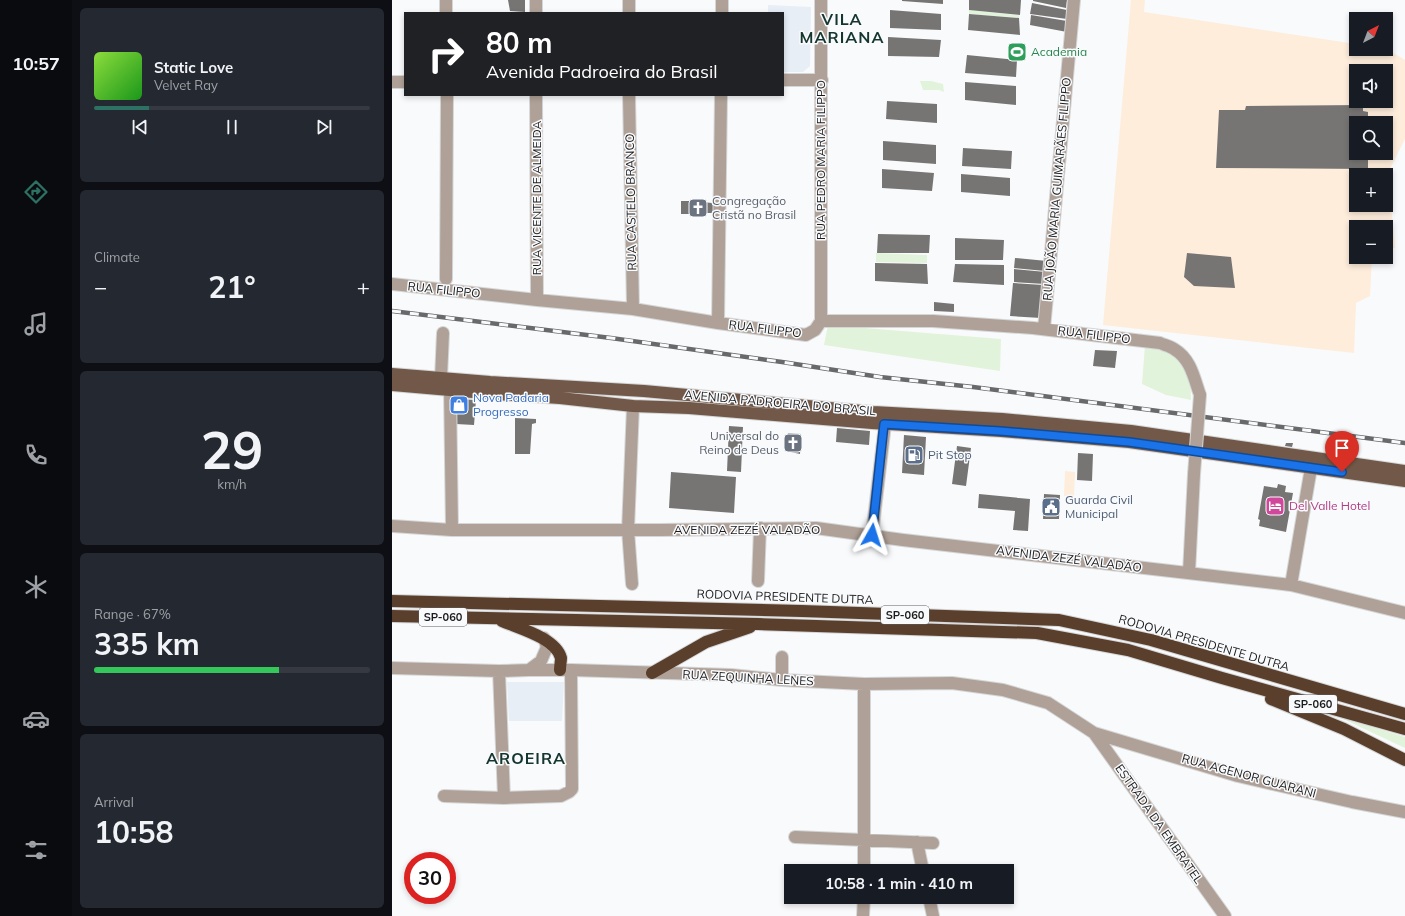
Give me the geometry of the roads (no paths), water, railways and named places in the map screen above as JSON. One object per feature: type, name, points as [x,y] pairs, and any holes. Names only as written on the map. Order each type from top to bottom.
[{"type":"highway","name":"RODOVIA PRESIDENTE DUTRA","points":[[392,601],[802,611],[1059,620],[1150,640],[1405,714]]},
{"type":"highway","name":"SP-060","points":[[392,616],[758,624],[1037,633],[1128,650],[1405,729]]},
{"type":"highway","points":[[495,619],[544,638],[554,646],[566,670]]},
{"type":"highway","points":[[652,673],[706,642],[758,624]]},
{"type":"highway","points":[[1222,678],[1344,729],[1405,760]]},
{"type":"highway","points":[[1357,701],[1405,707]]},
{"type":"main road","name":"AVENIDA PADROEIRA DO BRASIL","points":[[392,374],[490,382],[639,390],[873,412],[1002,419],[1131,431],[1405,471]]},
{"type":"main road","name":"AVENIDA PADROEIRA DO BRASIL","points":[[392,385],[560,398],[638,406],[689,408],[1129,442],[1405,481]]},
{"type":"main road","points":[[638,406],[646,397],[639,390]]},
{"type":"street","points":[[446,0],[446,12]]},
{"type":"street","points":[[536,0],[536,12]]},
{"type":"street","points":[[629,0],[629,12]]},
{"type":"street","points":[[722,0],[722,12]]},
{"type":"street","name":"RUA PEDRO MARIA FILIPPO","points":[[821,0],[821,321]]},
{"type":"street","name":"RUA JOÃO MARIA GUIMARÃES FILIPPO","points":[[1044,330],[1074,0]]},
{"type":"street","points":[[784,80],[822,80]]},
{"type":"street","points":[[392,82],[404,82]]},
{"type":"street","points":[[446,279],[447,96]]},
{"type":"street","name":"RUA VICENTE DE ALMEIDA","points":[[536,96],[537,300]]},
{"type":"street","name":"RUA CASTELO BRANCO","points":[[629,96],[633,309]]},
{"type":"street","points":[[718,323],[721,96]]},
{"type":"street","name":"RUA FILIPPO","points":[[392,284],[633,309],[718,323],[806,335],[815,330],[821,321],[933,321],[1044,330],[1160,343],[1174,349],[1185,358],[1200,395],[1189,573]]},
{"type":"street","points":[[441,378],[443,333]]},
{"type":"street","points":[[450,390],[452,530]]},
{"type":"street","points":[[632,584],[628,530],[638,406]]},
{"type":"street","points":[[872,535],[884,424]]},
{"type":"street","points":[[1292,585],[1311,468]]},
{"type":"street","name":"AVENIDA ZEZÉ VALADÃO","points":[[392,526],[452,530],[816,528],[903,540],[1292,585],[1405,613]]},
{"type":"street","points":[[758,581],[760,528]]},
{"type":"street","points":[[529,670],[541,661],[547,647],[544,638]]},
{"type":"street","points":[[782,657],[782,680]]},
{"type":"street","name":"RUA ZEQUINHA LENES","points":[[392,668],[499,671],[566,670],[731,675],[782,680],[864,684],[952,684],[1003,690],[1048,703],[1094,733]]},
{"type":"street","points":[[444,796],[504,798],[561,796],[572,789],[566,670]]},
{"type":"street","points":[[499,671],[504,798]]},
{"type":"street","points":[[864,684],[864,864]]},
{"type":"street","name":"RUA AGENOR GUARANI","points":[[1094,733],[1238,776],[1352,802],[1405,812]]},
{"type":"street","name":"ESTRADA DA EMBRATEL","points":[[1094,733],[1225,916]]},
{"type":"street","points":[[795,838],[933,843]]},
{"type":"street","points":[[917,842],[922,864]]},
{"type":"street","points":[[864,904],[864,916]]},
{"type":"street","points":[[930,904],[933,916]]},
{"type":"railway","points":[[392,311],[611,338],[880,377],[973,387],[1405,443]]},
{"type":"place","name":"Academia","points":[[1017,52]]},
{"type":"place","name":"Congregação Cristã no Brasil","points":[[698,208]]},
{"type":"place","name":"Nova Padaria Progresso","points":[[459,405]]},
{"type":"place","name":"Universal do Reino de Deus","points":[[793,443]]},
{"type":"place","name":"Pit Stop","points":[[914,455]]},
{"type":"place","name":"Del Valle Hotel","points":[[1275,506]]},
{"type":"place","name":"Guarda Civil Municipal","points":[[1051,507]]},
{"type":"district","name":"VILA MARIANA","points":[[842,28]]},
{"type":"district","name":"AROEIRA","points":[[526,758]]}]
